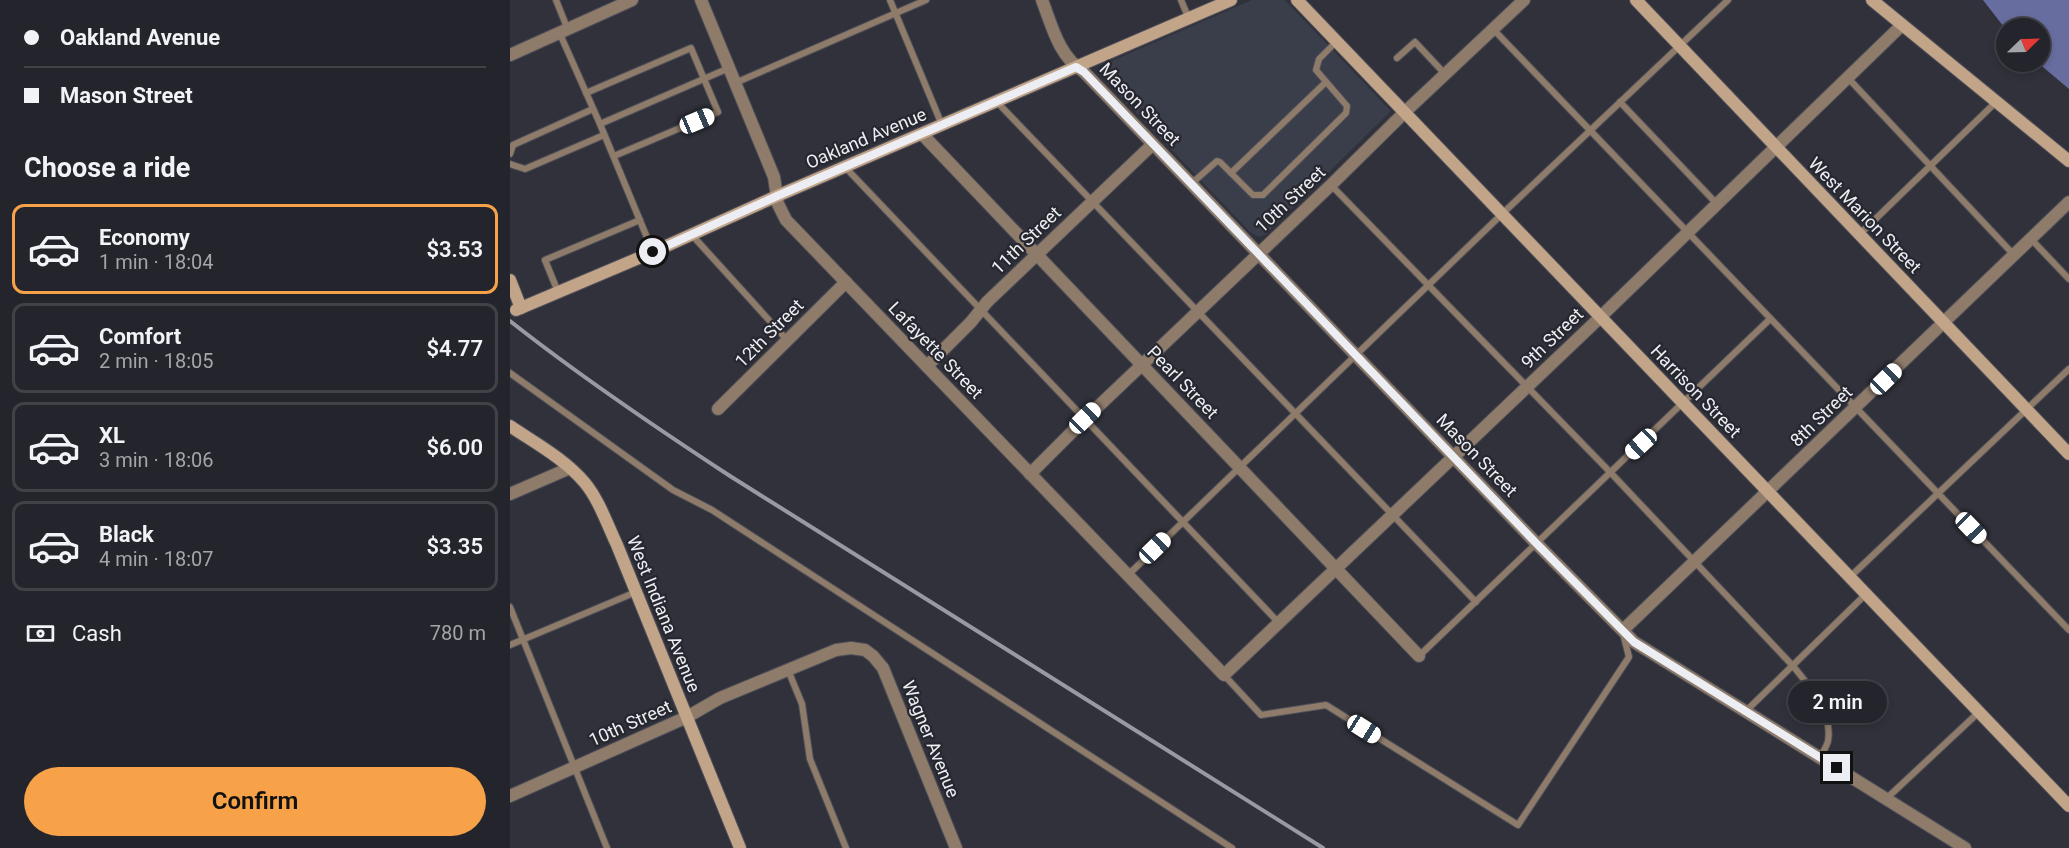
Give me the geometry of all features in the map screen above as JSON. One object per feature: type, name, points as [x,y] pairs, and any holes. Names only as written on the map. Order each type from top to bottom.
[{"type":"street","points":[[510,56],[633,0]]},
{"type":"street","name":"Lafayette Street","points":[[701,0],[774,177],[778,204],[786,220],[1224,675]]},
{"type":"street","name":"Mason Street","points":[[1042,0],[1063,52],[1076,67],[1084,72],[1634,642],[1965,848]]},
{"type":"street","name":"Oakland Avenue","points":[[510,280],[518,309],[1231,0]]},
{"type":"street","name":"Harrison Street","points":[[1298,0],[2069,806]]},
{"type":"street","name":"10th Street","points":[[1030,474],[1085,418],[1524,0]]},
{"type":"street","points":[[1872,0],[2069,161]]},
{"type":"street","name":"West Marion Street","points":[[1642,2],[1679,46],[2069,454]]},
{"type":"street","name":"9th Street","points":[[1224,675],[1902,25]]},
{"type":"street","name":"Pearl Street","points":[[922,134],[1419,656]]},
{"type":"street","name":"11th Street","points":[[927,366],[1036,255],[1153,144]]},
{"type":"street","name":"8th Street","points":[[1623,630],[2069,202]]},
{"type":"street","name":"12th Street","points":[[718,409],[846,282]]},
{"type":"street","name":"West Indiana Avenue","points":[[510,426],[570,468],[585,483],[598,504],[740,848]]},
{"type":"street","points":[[510,494],[570,468]]},
{"type":"street","name":"10th Street","points":[[510,796],[687,717],[720,698],[836,650],[851,648],[865,650]]},
{"type":"street","name":"Wagner Avenue","points":[[865,650],[883,668],[956,848]]},
{"type":"lane","points":[[556,0],[564,32],[586,93],[653,252]]},
{"type":"lane","points":[[890,0],[942,124]]},
{"type":"lane","points":[[735,83],[926,0]]},
{"type":"lane","points":[[1181,0],[1189,19]]},
{"type":"lane","points":[[1128,575],[1502,214],[1728,0]]},
{"type":"lane","points":[[1493,29],[2069,630]]},
{"type":"lane","points":[[1191,184],[1217,162],[1220,162],[1253,195],[1263,195],[1346,113],[1347,106],[1316,70],[1317,64],[1337,41]]},
{"type":"lane","points":[[1397,58],[1415,42],[1445,74]]},
{"type":"lane","points":[[586,93],[691,48],[718,112],[614,156]]},
{"type":"lane","points":[[600,124],[729,68]]},
{"type":"lane","points":[[1848,78],[2015,255]]},
{"type":"lane","points":[[1231,173],[1326,82]]},
{"type":"lane","points":[[997,101],[1476,602]]},
{"type":"lane","points":[[1620,102],[1717,204]]},
{"type":"lane","points":[[1860,234],[1996,102]]},
{"type":"lane","points":[[510,154],[513,145],[593,109]]},
{"type":"lane","points":[[510,164],[525,169],[604,135]]},
{"type":"lane","points":[[845,167],[1279,623]]},
{"type":"lane","points":[[1331,185],[1610,472],[1793,666],[1816,695],[1827,719],[1828,741],[1820,758]]},
{"type":"lane","points":[[558,292],[545,260],[640,220]]},
{"type":"lane","points":[[691,235],[787,340]]},
{"type":"lane","points":[[2031,239],[2069,279]]},
{"type":"lane","points":[[1419,656],[1770,319]]},
{"type":"lane","points":[[1850,578],[2069,369]]},
{"type":"lane","points":[[510,373],[673,490],[712,510],[828,588],[1232,848]]},
{"type":"lane","points":[[510,645],[636,592]]},
{"type":"lane","points":[[1745,711],[1866,594]]},
{"type":"lane","points":[[510,607],[606,848]]},
{"type":"lane","points":[[1224,675],[1261,715],[1326,705],[1518,825],[1629,657],[1623,630]]},
{"type":"lane","points":[[788,670],[802,704],[810,759],[846,848]]},
{"type":"lane","points":[[1886,799],[1979,712]]},
{"type":"shaded area","points":[[1252,0],[1285,0],[1391,111],[1266,234],[1259,237],[1251,233],[1104,79],[1102,70],[1107,63]]},
{"type":"water","points":[[1983,0],[2069,0],[2069,89],[2049,72],[2050,18],[1997,18]]},
{"type":"railway","points":[[510,321],[618,401],[730,476],[1323,848]]},
{"type":"route","points":[[653,252],[1076,67],[1084,72],[1634,642],[1837,768]]}]
